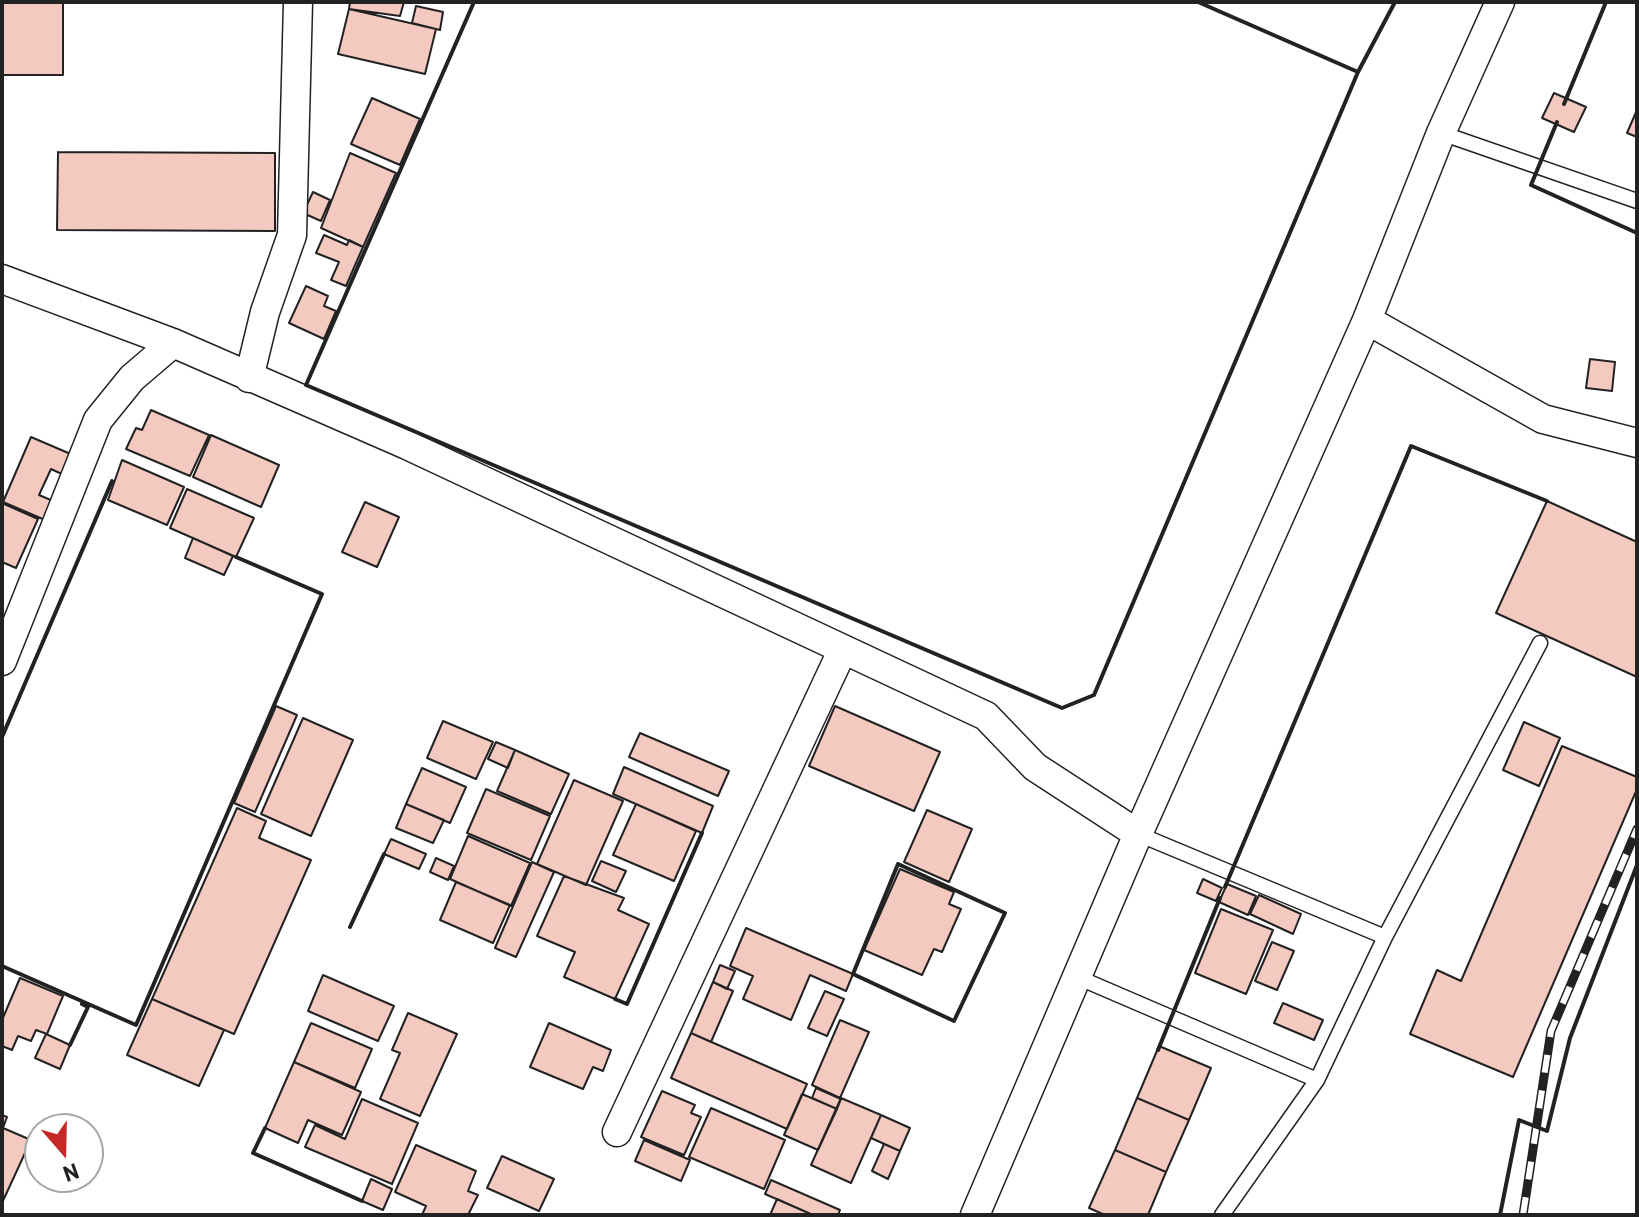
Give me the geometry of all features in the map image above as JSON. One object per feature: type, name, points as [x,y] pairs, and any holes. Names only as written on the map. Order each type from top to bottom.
[{"type":"street","points":[[249,378],[265,312],[292,235],[298,2]]},
{"type":"street","points":[[975,1215],[1138,834],[1367,320],[1441,133],[1500,2]]},
{"type":"street","points":[[2,279],[173,343],[499,487],[986,716],[1035,767],[1138,834]]},
{"type":"street","points":[[1367,320],[1543,419],[1633,438]]},
{"type":"street","points":[[2,661],[98,420],[132,378],[173,343]]},
{"type":"street","points":[[617,1132],[843,649]]},
{"type":"lane","points":[[1441,133],[1637,201]]},
{"type":"lane","points":[[1222,1215],[1317,1080],[1385,937],[1540,643]]},
{"type":"lane","points":[[1138,834],[1385,937]]},
{"type":"lane","points":[[1077,977],[1317,1080]]},
{"type":"building","points":[[2,2],[63,2],[63,75],[2,75]]},
{"type":"building","points":[[350,2],[404,2],[400,16],[349,9]]},
{"type":"building","points":[[416,6],[443,12],[440,30],[412,23]]},
{"type":"building","points":[[349,9],[436,29],[425,74],[338,54]]},
{"type":"building","points":[[1554,93],[1586,107],[1574,132],[1542,118]]},
{"type":"building","points":[[372,98],[420,119],[400,165],[351,144]]},
{"type":"building","points":[[1637,110],[1637,137],[1627,133]]},
{"type":"building","points":[[58,152],[275,153],[275,231],[57,230]]},
{"type":"building","points":[[350,153],[396,173],[363,247],[321,228]]},
{"type":"building","points":[[313,192],[330,200],[321,221],[303,213]]},
{"type":"building","points":[[324,235],[347,245],[349,240],[363,247],[346,286],[331,280],[339,262],[316,253]]},
{"type":"building","points":[[306,286],[328,296],[324,306],[336,311],[324,339],[289,323]]},
{"type":"building","points":[[1590,359],[1615,362],[1612,391],[1586,388]]},
{"type":"building","points":[[151,410],[209,435],[190,476],[126,449],[136,428],[142,430]]},
{"type":"building","points":[[211,435],[279,465],[261,507],[193,477]]},
{"type":"building","points":[[31,437],[73,455],[64,475],[51,469],[39,495],[53,501],[45,520],[3,502]]},
{"type":"building","points":[[122,460],[184,487],[167,525],[108,500]]},
{"type":"building","points":[[187,489],[254,518],[236,557],[170,528]]},
{"type":"building","points":[[1547,501],[1637,542],[1637,677],[1496,613]]},
{"type":"building","points":[[365,502],[399,517],[377,567],[342,552]]},
{"type":"building","points":[[2,503],[38,519],[16,568],[2,562]]},
{"type":"building","points":[[193,538],[233,556],[224,575],[185,558]]},
{"type":"building","points":[[276,706],[297,715],[255,812],[234,803]]},
{"type":"building","points":[[835,706],[940,752],[914,811],[809,766]]},
{"type":"building","points":[[303,718],[353,740],[311,836],[261,814]]},
{"type":"building","points":[[443,721],[493,742],[476,779],[427,758]]},
{"type":"building","points":[[1524,722],[1560,738],[1539,786],[1503,770]]},
{"type":"building","points":[[640,733],[729,771],[718,796],[629,757]]},
{"type":"building","points":[[496,742],[515,750],[508,768],[488,759]]},
{"type":"building","points":[[1562,746],[1637,777],[1637,789],[1513,1077],[1410,1034],[1437,970],[1461,981]]},
{"type":"building","points":[[515,750],[569,774],[551,814],[497,791]]},
{"type":"building","points":[[624,767],[713,806],[702,833],[613,794]]},
{"type":"building","points":[[422,768],[466,787],[450,823],[406,804]]},
{"type":"building","points":[[574,780],[623,801],[586,885],[537,864]]},
{"type":"building","points":[[486,789],[550,816],[531,860],[467,833]]},
{"type":"building","points":[[406,804],[444,820],[433,843],[396,828]]},
{"type":"building","points":[[636,804],[696,831],[674,881],[613,855]]},
{"type":"building","points":[[237,808],[266,821],[259,838],[311,860],[234,1034],[152,999]]},
{"type":"building","points":[[927,810],[972,829],[949,882],[904,862]]},
{"type":"building","points":[[468,836],[530,863],[511,906],[450,879]]},
{"type":"building","points":[[391,839],[426,854],[419,869],[384,854]]},
{"type":"building","points":[[436,858],[454,866],[448,880],[430,872]]},
{"type":"building","points":[[601,861],[626,871],[616,892],[592,881]]},
{"type":"building","points":[[532,862],[554,872],[516,957],[495,948]]},
{"type":"building","points":[[900,869],[954,892],[949,904],[961,909],[942,952],[934,949],[922,975],[864,950]]},
{"type":"building","points":[[564,876],[624,898],[618,910],[649,924],[615,999],[564,977],[575,952],[537,936]]},
{"type":"building","points":[[1203,879],[1222,888],[1216,901],[1197,893]]},
{"type":"building","points":[[456,882],[510,905],[493,943],[440,920]]},
{"type":"building","points":[[1227,884],[1256,896],[1248,915],[1219,902]]},
{"type":"building","points":[[1259,895],[1301,914],[1293,934],[1250,914]]},
{"type":"building","points":[[1221,909],[1273,930],[1246,994],[1195,973]]},
{"type":"building","points":[[746,928],[853,974],[846,991],[810,975],[791,1020],[743,999],[753,976],[730,966]]},
{"type":"building","points":[[1272,942],[1294,951],[1277,990],[1255,981]]},
{"type":"building","points":[[720,965],[735,971],[727,989],[713,982]]},
{"type":"building","points":[[323,975],[394,1006],[378,1041],[308,1011]]},
{"type":"building","points":[[20,978],[63,996],[47,1034],[36,1030],[31,1041],[18,1036],[12,1050],[2,1046],[2,1020]]},
{"type":"building","points":[[713,982],[733,991],[711,1042],[691,1033]]},
{"type":"building","points":[[825,991],[844,999],[827,1036],[808,1028]]},
{"type":"building","points":[[152,999],[224,1030],[199,1086],[127,1055]]},
{"type":"building","points":[[1283,1003],[1323,1020],[1314,1040],[1274,1023]]},
{"type":"building","points":[[408,1013],[457,1034],[420,1116],[380,1099],[400,1053],[392,1050]]},
{"type":"building","points":[[840,1020],[869,1032],[840,1098],[812,1085]]},
{"type":"building","points":[[311,1023],[372,1049],[355,1088],[294,1062]]},
{"type":"building","points":[[549,1023],[611,1050],[603,1071],[593,1067],[583,1089],[530,1067]]},
{"type":"building","points":[[691,1033],[807,1084],[787,1129],[671,1078]]},
{"type":"building","points":[[46,1034],[70,1045],[60,1069],[35,1058]]},
{"type":"building","points":[[1159,1046],[1211,1068],[1189,1120],[1137,1098]]},
{"type":"building","points":[[294,1062],[361,1092],[342,1135],[308,1120],[298,1143],[265,1128]]},
{"type":"building","points":[[816,1088],[841,1099],[837,1109],[812,1098]]},
{"type":"building","points":[[662,1091],[695,1105],[691,1113],[701,1117],[684,1155],[641,1137]]},
{"type":"building","points":[[802,1094],[837,1109],[818,1150],[784,1135]]},
{"type":"building","points":[[841,1098],[881,1115],[851,1183],[811,1165]]},
{"type":"building","points":[[1137,1098],[1189,1120],[1166,1172],[1115,1150]]},
{"type":"building","points":[[362,1099],[418,1123],[392,1184],[305,1147],[315,1125],[345,1139]]},
{"type":"building","points":[[711,1108],[785,1140],[764,1189],[689,1157]]},
{"type":"building","points":[[2,1115],[7,1117],[3,1128],[24,1137],[24,1155],[2,1203]]},
{"type":"building","points":[[881,1115],[910,1128],[900,1151],[871,1138]]},
{"type":"building","points":[[644,1140],[690,1160],[681,1181],[635,1161]]},
{"type":"building","points":[[884,1144],[900,1151],[888,1179],[872,1171]]},
{"type":"building","points":[[416,1145],[476,1171],[468,1191],[478,1195],[468,1215],[422,1215],[426,1206],[395,1192]]},
{"type":"building","points":[[1115,1150],[1166,1172],[1148,1215],[1105,1215],[1089,1208]]},
{"type":"building","points":[[502,1156],[554,1179],[539,1211],[487,1188]]},
{"type":"building","points":[[371,1179],[392,1189],[383,1210],[362,1201]]},
{"type":"building","points":[[771,1180],[840,1210],[838,1215],[813,1215],[765,1194]]},
{"type":"building","points":[[777,1199],[813,1215],[770,1215]]},
{"type":"railway","points":[[1523,1215],[1551,1031],[1637,829]]},
{"type":"wall","points":[[474,2],[306,385],[1062,708],[1094,695],[1358,72]]},
{"type":"wall","points":[[1198,2],[1358,72],[1395,2]]},
{"type":"wall","points":[[1564,104],[1606,2]]},
{"type":"wall","points":[[1557,122],[1531,185],[1637,233]]},
{"type":"wall","points":[[1225,887],[1411,446],[1547,501]]},
{"type":"wall","points":[[2,737],[112,481]]},
{"type":"wall","points":[[2,966],[136,1025],[322,594],[236,557]]},
{"type":"wall","points":[[615,999],[627,1004],[702,833]]},
{"type":"wall","points":[[350,927],[384,854]]},
{"type":"wall","points":[[898,864],[1005,913],[954,1021],[853,974],[898,864]]},
{"type":"wall","points":[[1500,1215],[1519,1120],[1547,1131],[1570,1038],[1637,865]]},
{"type":"wall","points":[[1158,1050],[1220,898]]},
{"type":"wall","points":[[70,1045],[88,1007],[82,1004]]},
{"type":"wall","points":[[265,1128],[253,1153],[362,1201]]}]
